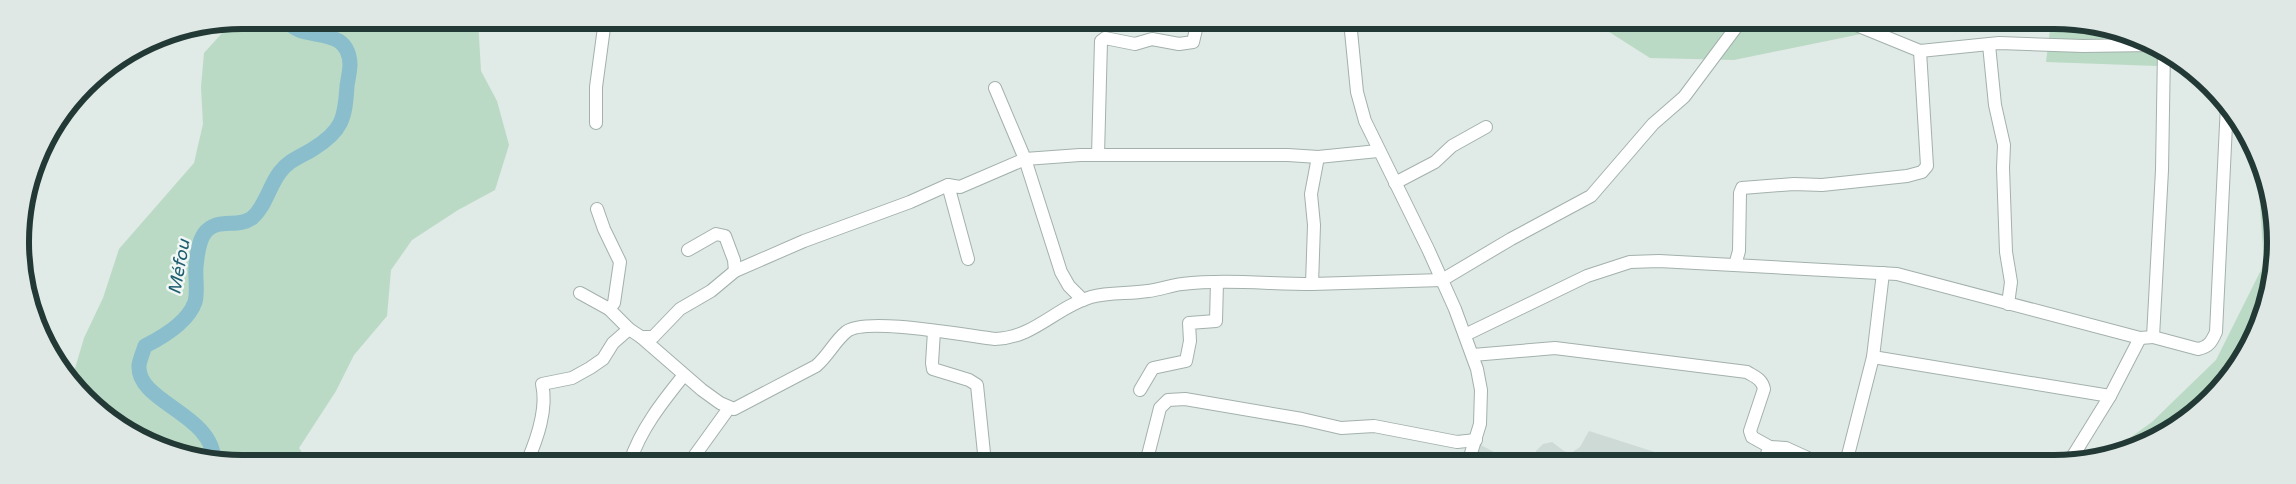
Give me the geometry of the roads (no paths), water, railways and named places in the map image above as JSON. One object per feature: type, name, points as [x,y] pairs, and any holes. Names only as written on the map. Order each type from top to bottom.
[{"type":"street","points":[[596,124],[596,87],[603,29]]},
{"type":"street","points":[[1098,155],[1101,41],[1105,38],[1135,44],[1152,38],[1179,44],[1194,42],[1196,29]]},
{"type":"street","points":[[1351,29],[1357,92],[1365,121],[1442,280],[1473,355],[1481,399],[1480,424],[1471,455]]},
{"type":"street","points":[[580,293],[609,308],[628,329],[641,337],[684,375],[729,408],[734,409],[816,366],[826,358],[847,331],[876,325],[1008,339],[1021,335],[1083,300],[1103,294],[1142,292],[1180,284],[1217,282],[1312,284],[1442,280],[1511,239],[1590,196],[1653,124],[1684,97],[1735,29]]},
{"type":"street","points":[[1866,29],[1920,51],[2008,43],[2083,46],[2136,45]]},
{"type":"street","points":[[1989,45],[1996,105],[2004,145],[2002,168],[2006,252],[2011,282],[2008,304]]},
{"type":"street","points":[[1735,264],[1739,251],[1740,194],[1742,188],[1794,184],[1822,185],[1908,176],[1922,172],[1927,166],[1920,51]]},
{"type":"street","points":[[2074,454],[2147,337],[2162,170],[2164,59]]},
{"type":"street","points":[[995,88],[1025,159],[1061,272],[1069,286],[1083,300]]},
{"type":"street","points":[[1465,335],[1527,306],[1576,280],[1630,262],[1659,261],[1883,273],[1935,283],[2008,304],[2147,337],[2205,348],[2211,342],[2216,332],[2226,117]]},
{"type":"street","points":[[1395,183],[1442,158],[1452,146],[1486,127]]},
{"type":"street","points":[[641,337],[653,338],[680,309],[711,291],[735,270],[948,185],[960,187],[1025,159],[1098,155],[1288,154],[1318,157],[1378,151]]},
{"type":"street","points":[[1312,284],[1314,231],[1311,194],[1318,157]]},
{"type":"street","points":[[948,185],[968,258]]},
{"type":"street","points":[[597,209],[604,229],[620,262],[614,303],[609,308]]},
{"type":"street","points":[[688,250],[716,234],[725,236],[734,260],[735,270]]},
{"type":"street","points":[[1848,455],[1873,357],[1883,273]]},
{"type":"street","points":[[1140,390],[1153,368],[1186,361],[1190,341],[1189,323],[1216,321],[1217,282]]},
{"type":"street","points":[[530,455],[536,440],[545,395],[542,384],[572,378],[590,368],[603,358],[613,343],[628,329]]},
{"type":"street","points":[[934,331],[933,369],[969,380],[977,385],[984,455]]},
{"type":"street","points":[[1473,355],[1555,348],[1747,372],[1763,383],[1764,389],[1750,434],[1770,447],[1786,448],[1802,455]]},
{"type":"street","points":[[1873,357],[2110,396]]},
{"type":"street","points":[[633,455],[643,433],[665,398],[684,375]]},
{"type":"street","points":[[1148,455],[1160,408],[1168,400],[1185,399],[1302,419],[1341,428],[1374,426],[1457,442],[1476,440]]},
{"type":"street","points":[[695,455],[729,408]]},
{"type":"street","points":[[1766,455],[1770,447]]},
{"type":"waterway","name":"Méfou","points":[[212,453],[211,445],[202,432],[149,389],[141,378],[139,365],[145,346],[174,328],[192,309],[196,298],[197,255],[204,234],[215,225],[240,223],[252,218],[261,208],[283,168],[323,142],[336,130],[340,123],[345,107],[350,69],[347,51],[341,43],[333,38],[298,29]]}]
